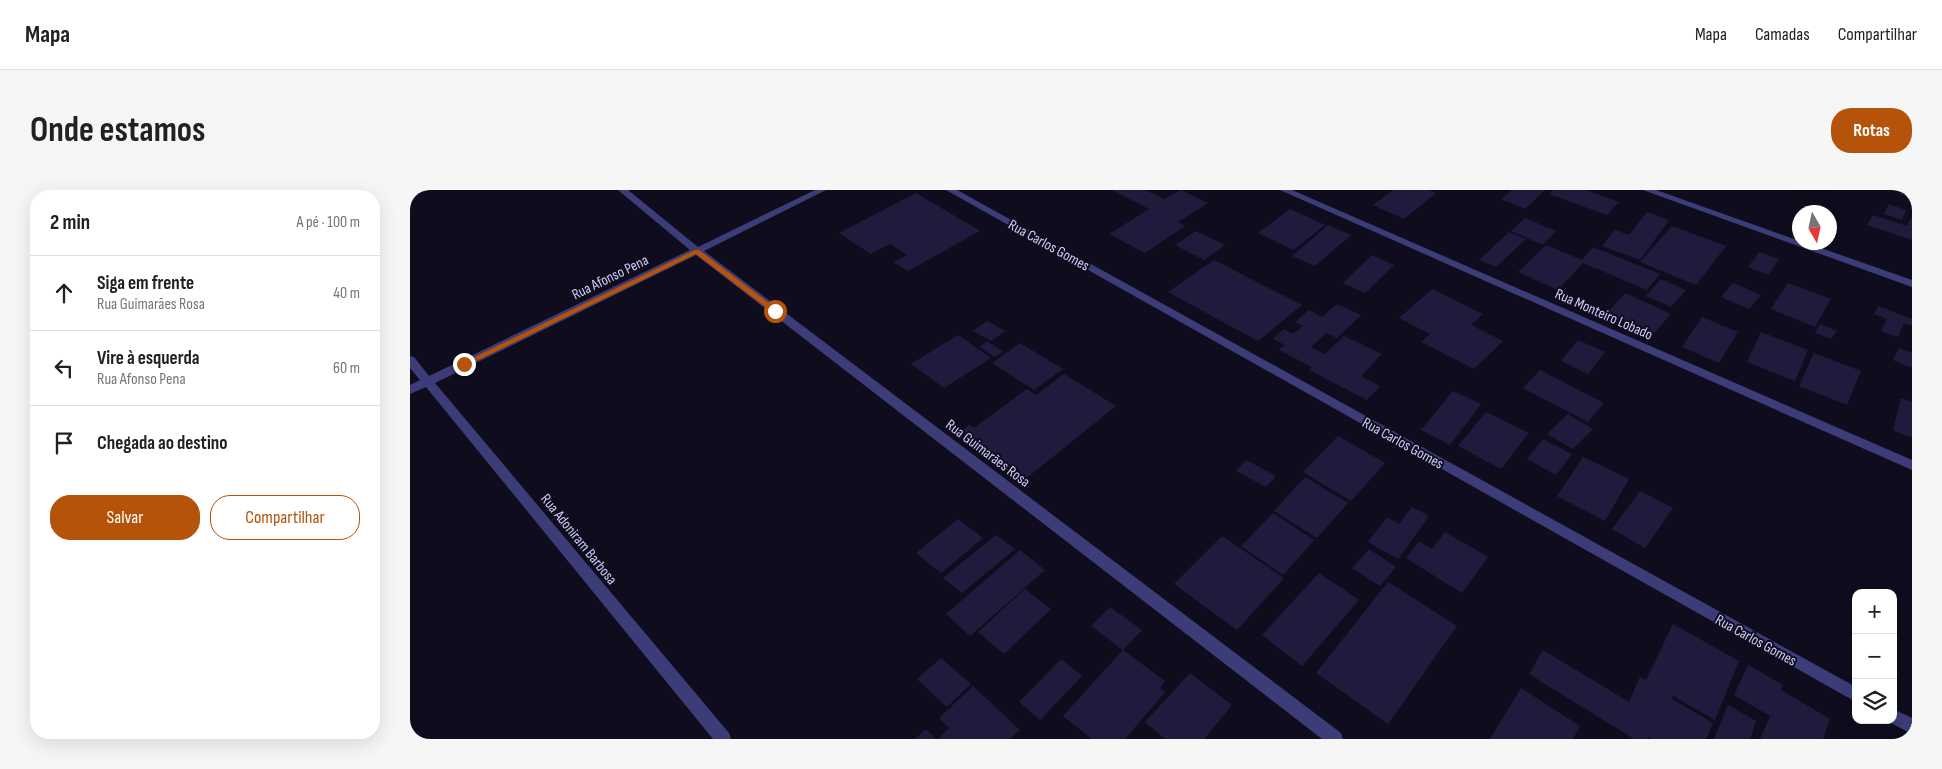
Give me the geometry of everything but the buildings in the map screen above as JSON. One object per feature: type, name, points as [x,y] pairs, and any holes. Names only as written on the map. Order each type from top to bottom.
[{"type":"street","name":"Rua Guimarães Rosa","points":[[622,190],[697,251],[1335,739]]},
{"type":"street","name":"Rua Afonso Pena","points":[[410,390],[822,190]]},
{"type":"street","name":"Rua Carlos Gomes","points":[[950,190],[1852,693]]},
{"type":"street","name":"Rua Monteiro Lobado","points":[[1284,190],[1912,465]]},
{"type":"street","points":[[1647,190],[1912,284]]},
{"type":"street","name":"Rua Adoniram Barbosa","points":[[410,360],[723,739]]},
{"type":"street","points":[[1897,718],[1912,726]]},
{"type":"route","points":[[464,364],[697,251],[775,311]]}]
